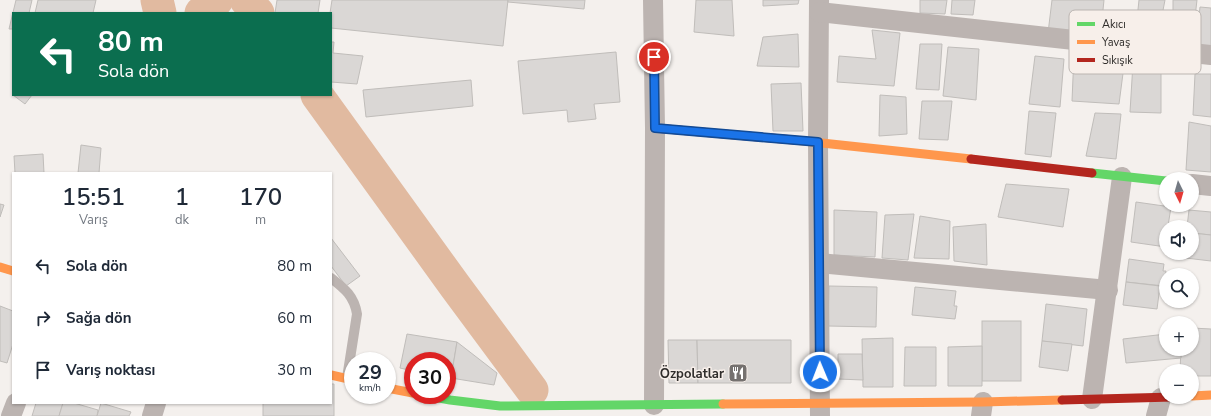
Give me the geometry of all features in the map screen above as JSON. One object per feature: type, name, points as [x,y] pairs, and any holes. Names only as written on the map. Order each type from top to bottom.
[{"type":"main road","points":[[655,128],[818,142],[1159,180]]},
{"type":"main road","points":[[0,267],[12,271]]},
{"type":"main road","points":[[332,375],[344,378]]},
{"type":"main road","points":[[1199,396],[1211,395]]},
{"type":"main road","points":[[456,401],[500,406],[654,405],[820,410],[982,409],[1092,400],[1159,404]]},
{"type":"main road","points":[[581,416],[588,405]]},
{"type":"street","points":[[653,0],[655,128],[654,405]]},
{"type":"street","points":[[820,410],[818,142],[819,6],[1069,37]]},
{"type":"street","points":[[1201,54],[1211,55]]},
{"type":"street","points":[[1092,400],[1122,177]]},
{"type":"street","points":[[1199,185],[1211,186]]},
{"type":"street","points":[[819,263],[1108,290]]},
{"type":"street","points":[[11,416],[16,404]]},
{"type":"street","points":[[152,416],[156,404]]},
{"type":"lane","points":[[332,279],[351,296],[355,304],[357,314],[353,352]]},
{"type":"building","points":[[16,0],[32,0],[29,12],[13,12]]},
{"type":"building","points":[[38,0],[96,0],[93,12],[35,12]]},
{"type":"building","points":[[277,0],[320,0],[318,12],[275,12]]},
{"type":"building","points":[[332,0],[508,0],[503,46],[332,28],[332,12],[330,12]]},
{"type":"building","points":[[508,0],[585,0],[584,9],[508,2]]},
{"type":"building","points":[[696,0],[732,0],[734,36],[694,32]]},
{"type":"building","points":[[763,0],[799,0],[798,4],[763,6]]},
{"type":"building","points":[[920,0],[947,0],[945,14],[920,13]]},
{"type":"building","points":[[952,0],[975,0],[973,15],[951,14]]},
{"type":"building","points":[[1052,0],[1104,0],[1103,10],[1069,10],[1069,35],[1048,33]]},
{"type":"building","points":[[1139,0],[1165,0],[1163,10],[1138,10]]},
{"type":"building","points":[[1173,0],[1197,0],[1196,10],[1173,10]]},
{"type":"building","points":[[1200,7],[1211,8],[1211,46],[1201,45],[1201,10],[1200,10]]},
{"type":"building","points":[[12,17],[12,29],[9,29]]},
{"type":"building","points":[[872,30],[900,33],[894,86],[837,82],[839,56],[876,59]]},
{"type":"building","points":[[798,34],[799,67],[757,66],[763,37]]},
{"type":"building","points":[[332,42],[334,42],[333,53],[363,56],[357,84],[332,82]]},
{"type":"building","points":[[920,44],[942,44],[939,90],[916,89]]},
{"type":"building","points":[[948,47],[979,49],[976,100],[943,96]]},
{"type":"building","points":[[616,52],[620,102],[594,104],[596,119],[568,122],[567,110],[523,114],[518,61]]},
{"type":"building","points":[[1035,56],[1064,59],[1060,107],[1029,104]]},
{"type":"building","points":[[1073,74],[1123,74],[1119,104],[1072,101]]},
{"type":"building","points":[[1132,74],[1161,74],[1161,113],[1130,112]]},
{"type":"building","points":[[1195,74],[1211,74],[1211,117],[1193,115]]},
{"type":"building","points":[[471,80],[473,106],[366,117],[363,90]]},
{"type":"building","points":[[801,83],[803,131],[773,131],[771,84]]},
{"type":"building","points":[[880,95],[906,97],[907,134],[879,136]]},
{"type":"building","points":[[14,96],[31,96],[25,104]]},
{"type":"building","points":[[922,101],[952,101],[948,140],[919,139]]},
{"type":"building","points":[[1029,111],[1056,113],[1051,157],[1025,154]]},
{"type":"building","points":[[1095,113],[1121,114],[1116,159],[1086,156]]},
{"type":"building","points":[[1189,122],[1211,126],[1211,172],[1186,170]]},
{"type":"building","points":[[81,145],[101,148],[99,172],[78,172]]},
{"type":"building","points":[[43,154],[44,172],[15,172],[14,156]]},
{"type":"building","points":[[1006,184],[1069,189],[1063,227],[998,217]]},
{"type":"building","points":[[1136,202],[1159,205],[1159,212],[1170,212],[1169,220],[1159,220],[1159,246],[1131,242]]},
{"type":"building","points":[[0,204],[4,205],[0,217]]},
{"type":"building","points":[[834,210],[877,212],[875,257],[834,255]]},
{"type":"building","points":[[1189,212],[1211,212],[1211,235],[1199,234],[1199,220],[1188,220]]},
{"type":"building","points":[[914,214],[908,260],[882,258],[885,215]]},
{"type":"building","points":[[920,216],[950,221],[949,259],[914,258]]},
{"type":"building","points":[[986,224],[987,265],[954,261],[953,227]]},
{"type":"building","points":[[1199,234],[1211,235],[1211,261],[1199,260]]},
{"type":"building","points":[[332,239],[360,276],[346,286],[332,267]]},
{"type":"building","points":[[1129,259],[1164,264],[1163,268],[1159,268],[1159,285],[1126,282]]},
{"type":"building","points":[[1126,282],[1159,286],[1157,309],[1123,305]]},
{"type":"building","points":[[829,286],[877,287],[876,327],[828,326]]},
{"type":"building","points":[[915,287],[956,291],[954,306],[957,306],[955,319],[912,315]]},
{"type":"building","points":[[1046,304],[1087,309],[1083,346],[1042,341]]},
{"type":"building","points":[[0,306],[12,311],[12,347],[7,363],[0,361]]},
{"type":"building","points":[[982,321],[1021,321],[1021,381],[982,381]]},
{"type":"building","points":[[1199,328],[1211,329],[1211,376],[1199,376],[1199,364],[1180,364],[1181,356],[1199,356]]},
{"type":"building","points":[[407,334],[457,342],[455,352],[404,352],[404,369],[400,368]]},
{"type":"building","points":[[1159,335],[1159,356],[1181,356],[1181,358],[1126,363],[1123,339]]},
{"type":"building","points":[[893,338],[893,387],[863,387],[862,339]]},
{"type":"building","points":[[668,340],[697,340],[698,383],[669,383]]},
{"type":"building","points":[[697,340],[791,340],[791,383],[698,383]]},
{"type":"building","points":[[1042,341],[1072,344],[1068,371],[1039,367]]},
{"type":"building","points":[[457,342],[497,373],[494,385],[456,379],[455,352]]},
{"type":"building","points":[[982,346],[982,386],[948,386],[948,347]]},
{"type":"building","points":[[905,347],[936,347],[936,386],[904,386]]},
{"type":"building","points":[[838,354],[862,354],[863,380],[838,379]]},
{"type":"building","points":[[332,384],[334,384],[334,416],[263,416],[263,404],[332,404]]},
{"type":"building","points":[[36,404],[63,404],[59,416],[32,416]]},
{"type":"building","points":[[63,404],[77,404],[98,410],[97,416],[59,416]]},
{"type":"building","points":[[101,404],[131,412],[129,416],[97,416]]},
{"type":"waterway","points":[[157,0],[160,12]]},
{"type":"waterway","points":[[203,12],[217,0]]},
{"type":"waterway","points":[[246,0],[257,12]]},
{"type":"waterway","points":[[318,96],[532,390]]},
{"type":"traffic: fast","points":[[1092,173],[1159,180]]},
{"type":"traffic: fast","points":[[456,401],[500,406],[723,404]]},
{"type":"traffic: slow","points":[[794,140],[971,159]]},
{"type":"traffic: slow","points":[[0,267],[12,271]]},
{"type":"traffic: slow","points":[[332,375],[344,378]]},
{"type":"traffic: slow","points":[[396,390],[404,391]]},
{"type":"traffic: slow","points":[[1199,396],[1211,395]]},
{"type":"traffic: slow","points":[[723,404],[1062,400]]},
{"type":"traffic: jam","points":[[655,128],[794,140]]},
{"type":"traffic: jam","points":[[971,159],[1092,173]]},
{"type":"traffic: jam","points":[[1062,400],[1159,397]]},
{"type":"place","name":"Özpolatlar","points":[[738,373]]},
{"type":"route","points":[[654,57],[655,128],[818,142],[820,372]]}]
